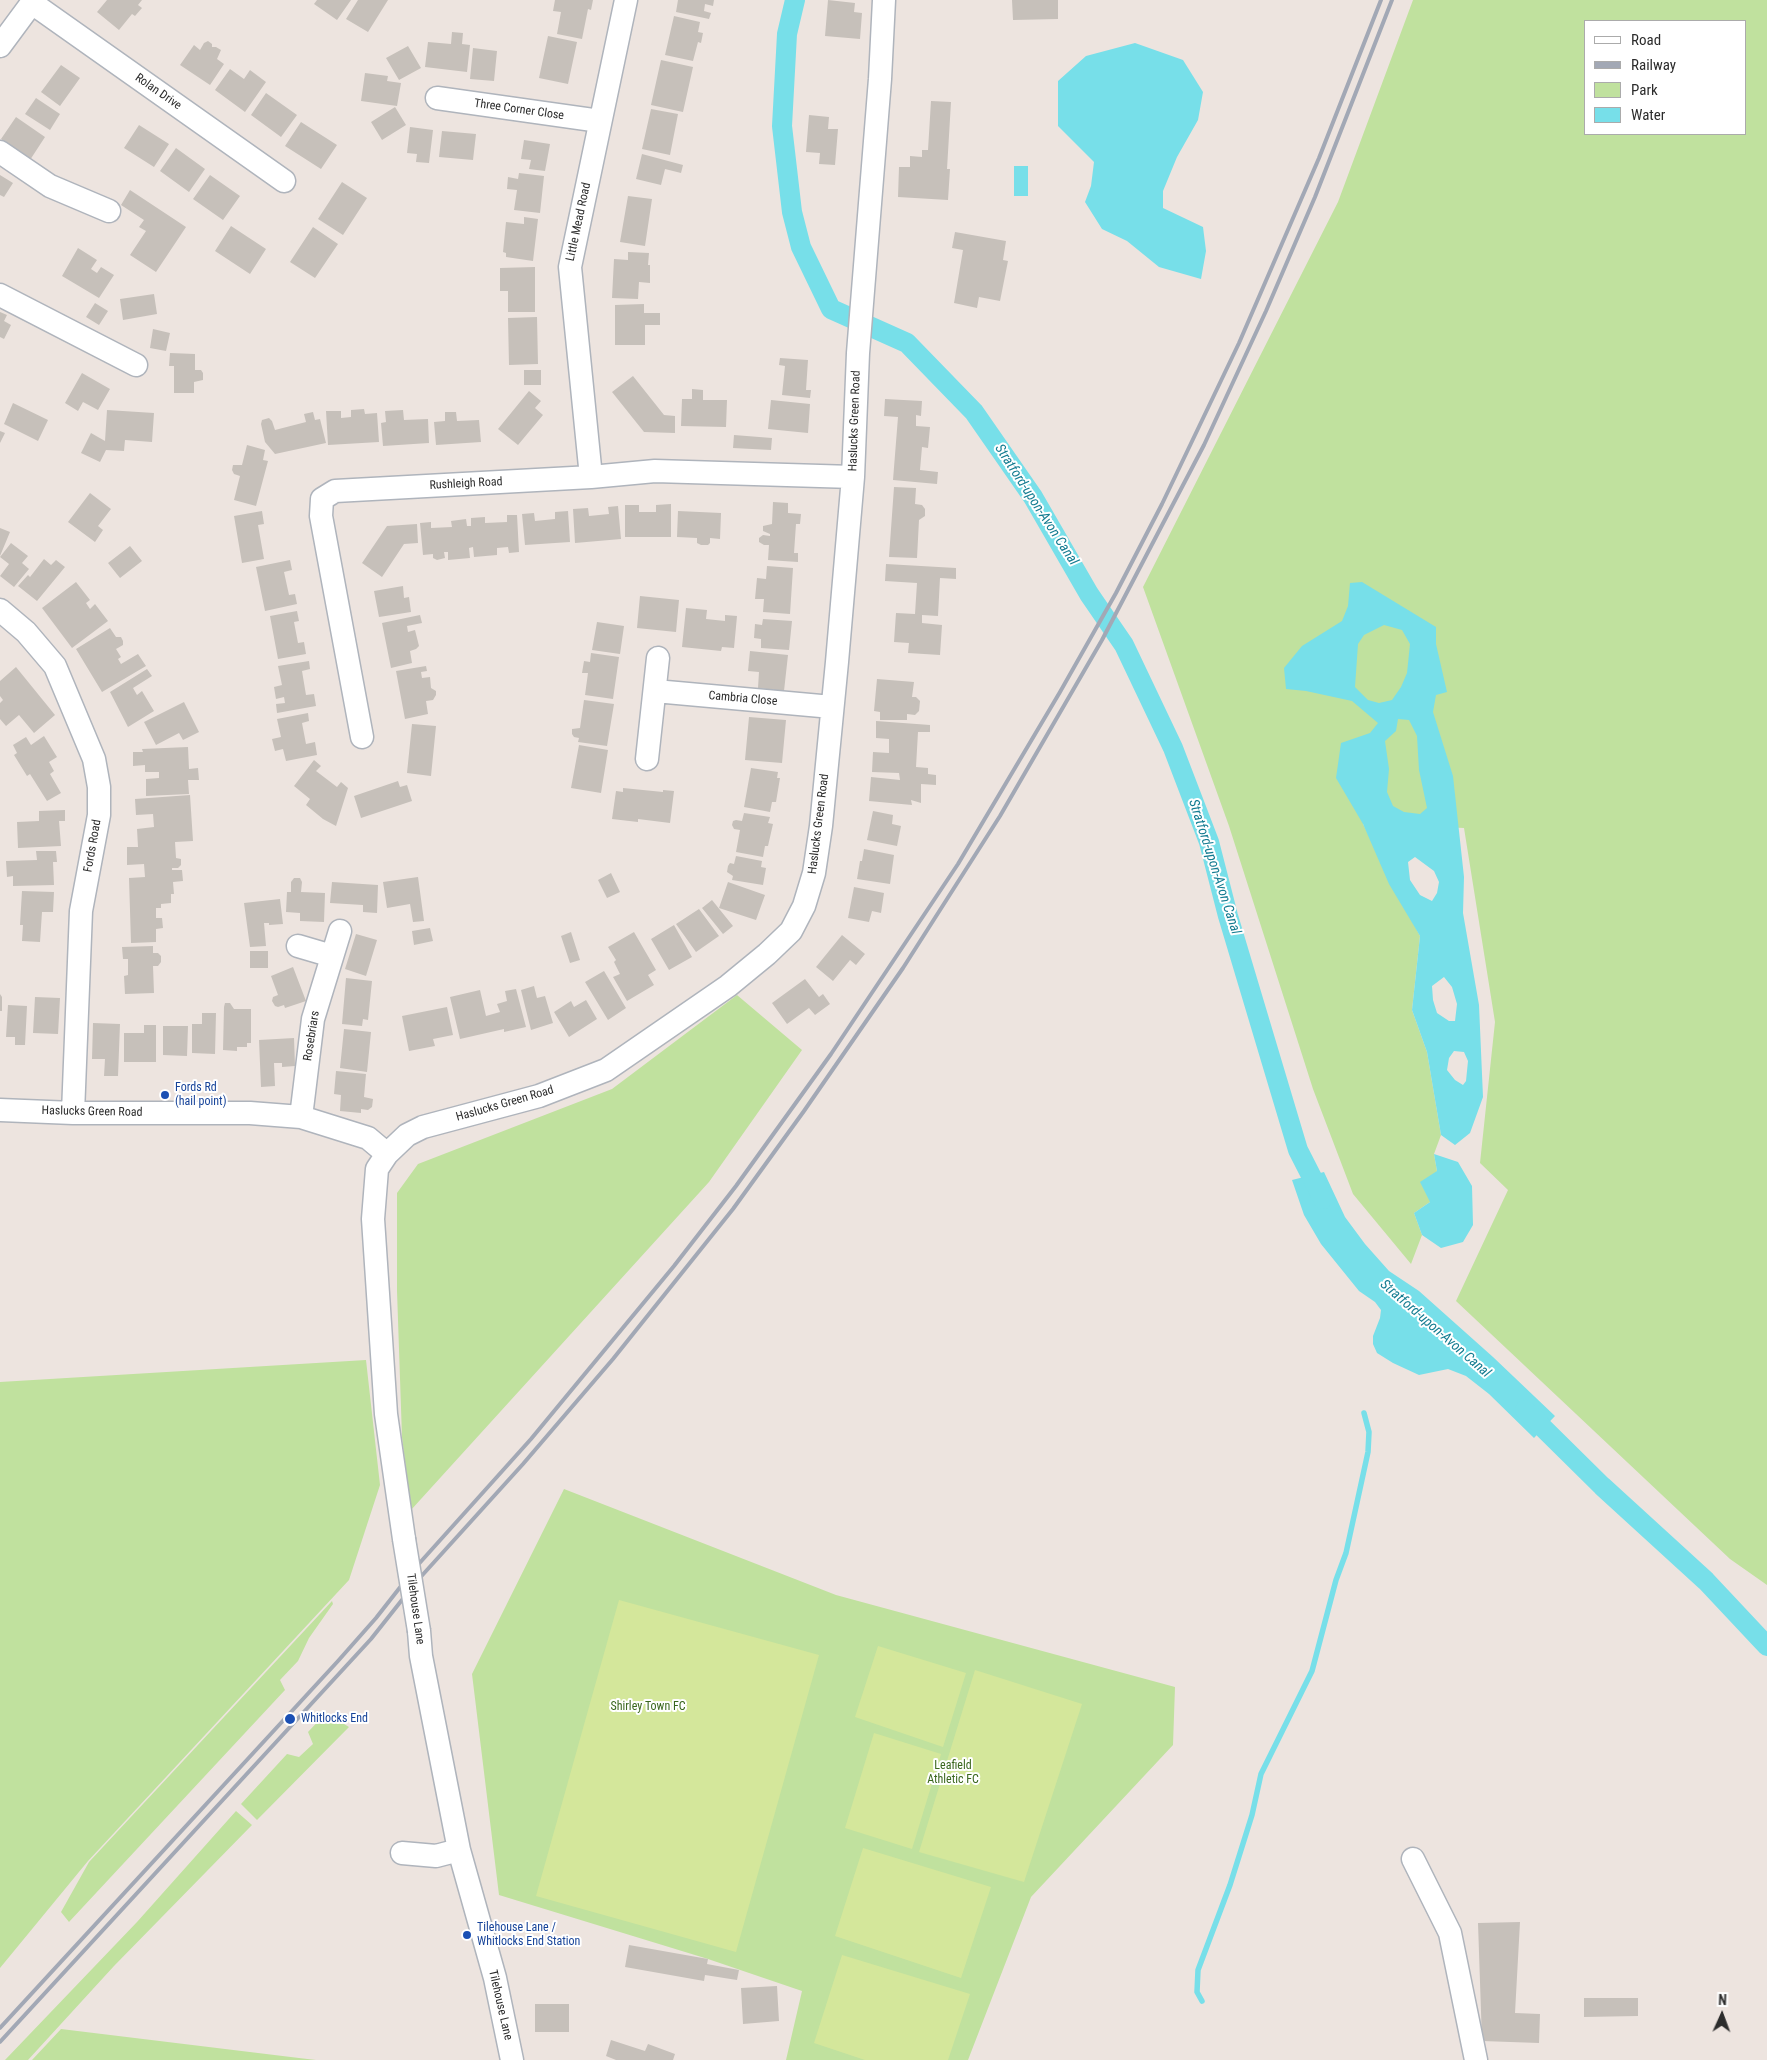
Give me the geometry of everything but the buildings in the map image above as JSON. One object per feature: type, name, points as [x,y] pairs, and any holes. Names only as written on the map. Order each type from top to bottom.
[{"type":"street","name":"Little Mead Road","points":[[591,477],[570,268],[626,0]]},
{"type":"street","name":"Haslucks Green Road","points":[[0,1110],[73,1113],[250,1113],[301,1117],[368,1138],[387,1154],[407,1135],[423,1127],[539,1096],[606,1070],[728,986],[767,954],[791,931],[804,906],[814,873],[821,826],[853,477],[858,353],[884,0]]},
{"type":"street","points":[[0,46],[33,2]]},
{"type":"street","name":"Rolan Drive","points":[[33,2],[284,181]]},
{"type":"street","name":"Three Corner Close","points":[[437,98],[600,121]]},
{"type":"street","points":[[0,152],[50,186],[109,211]]},
{"type":"street","points":[[0,295],[136,365]]},
{"type":"street","name":"Rushleigh Road","points":[[362,737],[321,516],[322,499],[335,491],[591,477],[655,470],[853,477]]},
{"type":"street","name":"Fords Road","points":[[0,610],[26,632],[55,666],[94,759],[99,786],[99,815],[81,911],[73,1113]]},
{"type":"street","points":[[647,759],[658,658]]},
{"type":"street","name":"Cambria Close","points":[[655,691],[832,707]]},
{"type":"street","name":"Rosebriars","points":[[301,1117],[313,1019],[340,931]]},
{"type":"street","points":[[298,946],[332,956]]},
{"type":"street","name":"Tilehouse Lane","points":[[387,1154],[377,1169],[373,1219],[386,1414],[420,1650],[459,1850],[495,1978],[512,2060]]},
{"type":"street","points":[[402,1853],[436,1856],[459,1850]]},
{"type":"street","points":[[1413,1859],[1450,1933],[1476,2060]]},
{"type":"green space","points":[[1413,0],[1767,0],[1767,1585],[1730,1559],[1456,1301],[1508,1190],[1480,1163],[1495,1022],[1464,828],[1363,824],[1420,936],[1412,1010],[1427,1052],[1441,1135],[1434,1154],[1437,1171],[1430,1202],[1414,1213],[1422,1235],[1411,1264],[1353,1194],[1313,1089],[1229,826],[1143,587],[1338,202]]},
{"type":"green space","points":[[737,995],[802,1050],[709,1182],[411,1510],[402,1437],[397,1291],[397,1193],[418,1164],[612,1089]]},
{"type":"green space","points":[[366,1360],[380,1485],[349,1580],[88,1861],[0,1968],[0,1382]]},
{"type":"green space","points":[[564,1489],[836,1595],[1175,1687],[1173,1745],[1031,1897],[968,2060],[786,2060],[802,1991],[708,1959],[499,1895],[472,1674]]},
{"type":"green space","name":"Shirley Town FC","points":[[619,1600],[819,1655],[736,1952],[536,1896]]},
{"type":"green space","points":[[332,1601],[333,1604],[309,1638],[298,1661],[280,1680],[285,1690],[69,1922],[61,1912],[89,1862]]},
{"type":"green space","points":[[878,1646],[966,1673],[943,1747],[855,1717]]},
{"type":"green space","name":"Leafield Athletic FC","points":[[975,1670],[1082,1704],[1024,1882],[919,1852]]},
{"type":"green space","points":[[326,1713],[349,1727],[257,1820],[241,1804],[287,1754],[299,1757],[313,1744],[308,1732]]},
{"type":"green space","points":[[874,1733],[941,1754],[912,1849],[845,1828]]},
{"type":"green space","points":[[236,1811],[252,1825],[114,1966],[28,2060],[5,2060],[137,1922]]},
{"type":"green space","points":[[863,1848],[991,1887],[961,1978],[835,1936]]},
{"type":"green space","points":[[842,1955],[970,1994],[948,2060],[865,2060],[814,2043]]},
{"type":"green space","points":[[61,2029],[299,2058],[316,2060],[32,2060]]},
{"type":"water","points":[[1135,43],[1183,60],[1203,92],[1198,120],[1177,157],[1163,191],[1163,208],[1203,227],[1206,251],[1201,279],[1159,267],[1127,241],[1102,229],[1085,202],[1091,186],[1094,162],[1058,126],[1058,81],[1086,56]]},
{"type":"water","points":[[1014,166],[1028,166],[1028,196],[1014,196]]},
{"type":"water","points":[[1362,582],[1436,627],[1436,644],[1447,692],[1436,695],[1433,712],[1453,776],[1464,877],[1463,913],[1479,1005],[1483,1097],[1470,1133],[1455,1145],[1441,1135],[1427,1052],[1412,1010],[1420,936],[1389,884],[1363,824],[1336,778],[1341,743],[1370,733],[1378,723],[1352,701],[1306,691],[1286,689],[1284,668],[1302,646],[1342,621],[1348,606],[1350,583]],"holes":[[[1384,625],[1402,630],[1410,644],[1407,673],[1401,687],[1392,700],[1379,703],[1368,700],[1355,687],[1358,644],[1364,635]],[[1398,719],[1409,720],[1417,736],[1419,770],[1427,808],[1420,814],[1404,812],[1393,806],[1387,792],[1389,769],[1385,741],[1396,731]],[[1415,857],[1434,871],[1439,882],[1437,893],[1432,901],[1420,895],[1410,880],[1408,862]],[[1444,977],[1452,987],[1457,1004],[1455,1021],[1449,1021],[1437,1013],[1433,1000],[1432,986]],[[1454,1051],[1464,1052],[1468,1061],[1466,1081],[1463,1085],[1455,1080],[1447,1070],[1449,1058]]]},
{"type":"water","points":[[1434,1154],[1458,1162],[1472,1186],[1473,1225],[1463,1242],[1441,1248],[1422,1235],[1414,1213],[1430,1202],[1420,1182],[1437,1171]]},
{"type":"water","points":[[1324,1172],[1345,1217],[1365,1244],[1389,1271],[1419,1291],[1555,1416],[1534,1438],[1489,1394],[1466,1376],[1448,1369],[1419,1375],[1377,1353],[1373,1344],[1373,1336],[1381,1310],[1375,1302],[1359,1291],[1321,1244],[1304,1215],[1292,1180]]},
{"type":"waterway","name":"Stratford-upon-Avon Canal","points":[[795,0],[787,34],[782,126],[792,212],[801,247],[831,309],[907,343],[974,412],[1033,497],[1089,594],[1124,645],[1173,748],[1209,842],[1228,916],[1298,1150],[1323,1199]]},
{"type":"waterway","name":"Stratford-upon-Avon Canal","points":[[1525,1410],[1602,1486],[1706,1581],[1767,1646]]},
{"type":"waterway","points":[[1202,2001],[1197,1992],[1198,1970],[1230,1885],[1252,1815],[1261,1774],[1312,1671],[1336,1580],[1346,1553],[1368,1452],[1369,1432],[1364,1413]]},
{"type":"railway","points":[[0,2028],[338,1661],[376,1618],[416,1567],[531,1439],[674,1266],[736,1186],[831,1054],[958,864],[1116,593],[1162,504],[1239,343],[1319,158],[1381,0]]},
{"type":"railway","points":[[0,2042],[371,1639],[417,1581],[523,1464],[613,1359],[733,1209],[804,1111],[903,968],[1000,816],[1102,640],[1204,445],[1266,311],[1315,197],[1392,0]]},
{"type":"place","name":"Fords Rd (hail point)","points":[[165,1095]]},
{"type":"place","name":"Whitlocks End","points":[[290,1719]]},
{"type":"place","name":"Tilehouse Lane / Whitlocks End Station","points":[[467,1935]]}]
